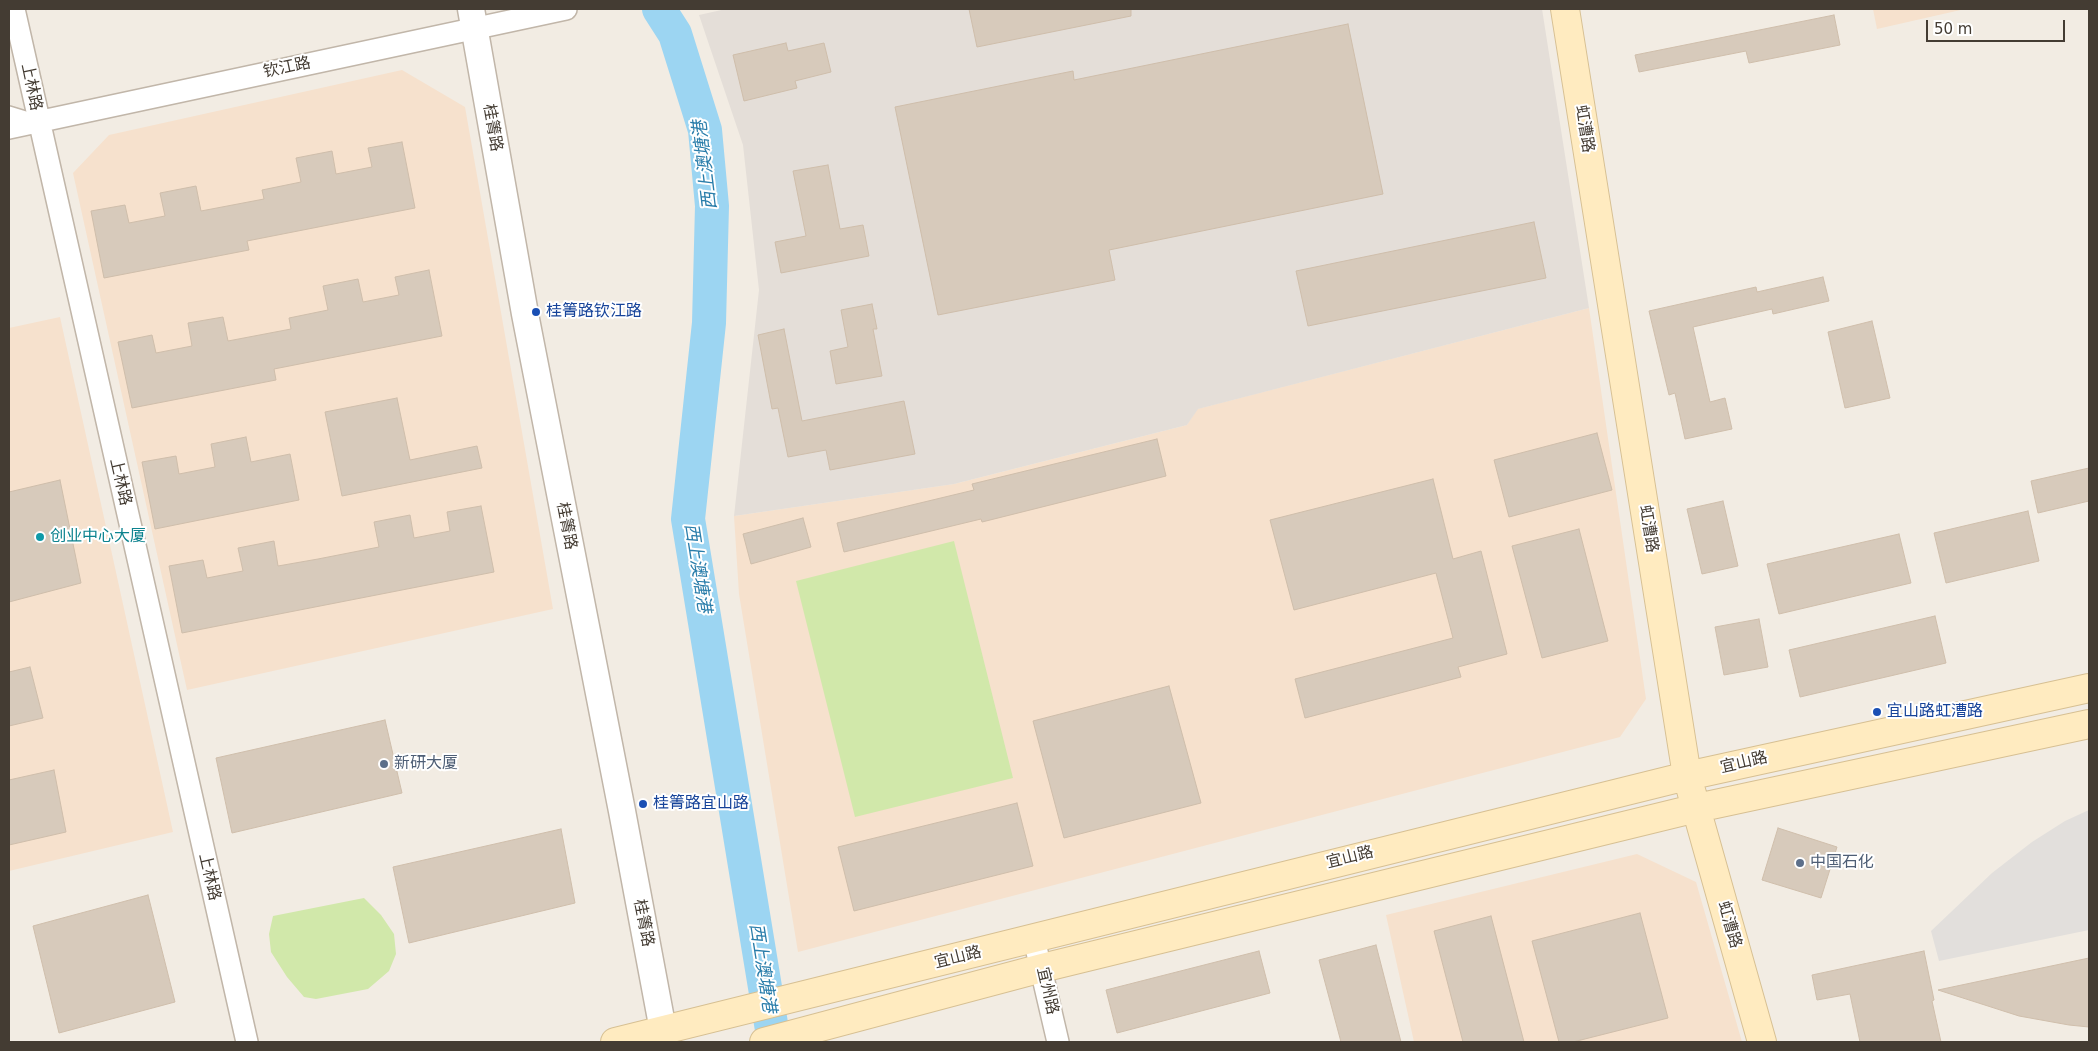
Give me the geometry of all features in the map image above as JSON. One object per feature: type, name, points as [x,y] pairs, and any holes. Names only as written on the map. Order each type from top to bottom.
[{"type":"main road","name":"虹漕路","points":[[1565,9],[1688,776],[1762,1042]]},
{"type":"main road","name":"宜山路","points":[[615,1042],[664,1036],[728,1015],[1371,853],[1688,776],[2089,688]]},
{"type":"main road","name":"宜山路","points":[[764,1042],[1042,968],[1696,808],[2089,724]]},
{"type":"street","name":"上林路","points":[[14,9],[247,1042]]},
{"type":"street","name":"钦江路","points":[[9,128],[472,18],[566,9]]},
{"type":"street","name":"桂箐路","points":[[472,18],[525,314],[664,1036]]},
{"type":"street","name":"宜州路","points":[[1034,939],[1058,1042]]},
{"type":"lane","points":[[9,112],[38,122]]},
{"type":"shaded area","points":[[726,9],[1542,9],[1589,308],[1198,409],[1187,425],[954,484],[734,516],[759,290],[743,145],[699,15]]},
{"type":"shaded area","points":[[1873,9],[1965,9],[1877,29]]},
{"type":"shaded area","points":[[402,70],[465,107],[553,609],[187,690],[73,173],[109,135]]},
{"type":"shaded area","points":[[1589,308],[1646,699],[1620,737],[798,952],[739,594],[734,516],[954,484],[1187,425],[1197,409]]},
{"type":"shaded area","points":[[60,317],[173,832],[9,871],[9,328]]},
{"type":"shaded area","points":[[2089,810],[2089,930],[1939,961],[1931,931],[1992,873],[2032,842],[2065,821]]},
{"type":"shaded area","points":[[1637,854],[1696,882],[1742,1042],[1414,1042],[1386,915]]},
{"type":"green space","points":[[954,541],[1013,778],[855,817],[796,581]]},
{"type":"green space","points":[[364,898],[381,915],[394,934],[396,954],[389,971],[368,989],[316,999],[304,997],[287,977],[271,952],[269,934],[273,916]]},
{"type":"building","points":[[969,9],[1131,9],[1131,16],[977,47]]},
{"type":"building","points":[[1834,15],[1840,45],[1749,63],[1746,51],[1639,72],[1635,55]]},
{"type":"building","points":[[1348,24],[1383,194],[1109,250],[1115,280],[938,315],[895,107],[1073,71],[1074,80]]},
{"type":"building","points":[[786,43],[788,51],[824,43],[831,72],[795,81],[797,88],[744,101],[733,55]]},
{"type":"building","points":[[402,142],[415,208],[247,241],[249,250],[104,278],[91,211],[125,205],[129,223],[165,216],[160,193],[196,186],[201,211],[264,199],[262,190],[301,182],[296,158],[332,151],[336,174],[372,167],[368,148]]},
{"type":"building","points":[[828,165],[840,229],[863,225],[869,256],[781,273],[775,242],[806,236],[793,171]]},
{"type":"building","points":[[1534,222],[1546,278],[1308,326],[1296,271]]},
{"type":"building","points":[[429,270],[442,336],[274,369],[276,380],[132,408],[118,342],[152,335],[156,353],[192,346],[188,323],[223,317],[228,341],[291,329],[289,318],[328,310],[323,286],[358,279],[363,302],[399,295],[395,277]]},
{"type":"building","points":[[1823,277],[1829,301],[1773,314],[1772,309],[1693,327],[1710,402],[1725,398],[1732,429],[1685,439],[1675,393],[1669,395],[1649,311],[1756,287],[1757,292]]},
{"type":"building","points":[[872,304],[877,329],[873,329],[882,376],[836,384],[830,351],[848,347],[841,310]]},
{"type":"building","points":[[1872,321],[1890,398],[1845,408],[1828,332]]},
{"type":"building","points":[[784,329],[802,421],[904,401],[915,454],[830,470],[826,450],[788,457],[778,408],[772,409],[758,335]]},
{"type":"building","points":[[397,398],[410,460],[477,446],[482,468],[342,496],[325,412]]},
{"type":"building","points":[[1597,433],[1612,490],[1509,517],[1494,460]]},
{"type":"building","points":[[246,437],[251,462],[290,454],[299,500],[155,529],[142,462],[176,456],[179,474],[215,467],[211,444]]},
{"type":"building","points":[[1157,439],[1166,476],[982,522],[981,519],[844,552],[837,523],[974,490],[972,484]]},
{"type":"building","points":[[2089,468],[2089,501],[2038,513],[2031,481]]},
{"type":"building","points":[[1433,479],[1453,559],[1481,551],[1507,654],[1458,667],[1461,677],[1305,718],[1295,679],[1453,638],[1436,573],[1294,610],[1270,520]]},
{"type":"building","name":"创业中心大厦","points":[[60,480],[81,583],[9,602],[9,492]]},
{"type":"building","points":[[1723,501],[1738,566],[1702,574],[1687,509]]},
{"type":"building","points":[[481,506],[494,572],[182,633],[169,566],[203,560],[207,578],[243,571],[238,548],[274,541],[278,566],[318,559],[379,547],[374,522],[410,515],[414,538],[450,531],[447,512]]},
{"type":"building","points":[[2028,511],[2039,561],[1946,583],[1934,533]]},
{"type":"building","points":[[803,518],[811,547],[751,564],[743,534]]},
{"type":"building","points":[[1579,529],[1608,641],[1542,658],[1512,546]]},
{"type":"building","points":[[1899,534],[1911,583],[1779,614],[1767,564]]},
{"type":"building","points":[[1935,616],[1946,663],[1800,697],[1789,650]]},
{"type":"building","points":[[1759,619],[1768,667],[1724,675],[1715,627]]},
{"type":"building","points":[[30,667],[43,718],[9,726],[9,672]]},
{"type":"building","points":[[1169,686],[1201,803],[1064,838],[1033,721]]},
{"type":"building","points":[[385,720],[402,793],[232,833],[216,758]]},
{"type":"building","points":[[54,770],[66,832],[9,845],[9,780]]},
{"type":"building","points":[[1017,803],[1033,866],[854,911],[838,847]]},
{"type":"building","name":"中国石化","points":[[1778,828],[1837,847],[1821,898],[1762,880]]},
{"type":"building","points":[[561,829],[575,903],[409,943],[393,867]]},
{"type":"building","points":[[148,895],[175,1002],[59,1033],[33,926]]},
{"type":"building","points":[[1640,913],[1668,1018],[1573,1042],[1559,1042],[1532,941]]},
{"type":"building","points":[[1491,916],[1524,1042],[1463,1042],[1434,931]]},
{"type":"building","points":[[1376,945],[1401,1042],[1341,1042],[1319,960]]},
{"type":"building","points":[[1259,951],[1270,993],[1117,1033],[1106,990]]},
{"type":"building","points":[[1924,951],[1941,1042],[1860,1042],[1850,994],[1817,1000],[1812,975]]},
{"type":"building","points":[[2089,958],[2089,1027],[2019,1016],[1938,990]]},
{"type":"waterway","name":"西上澳塘港","points":[[659,9],[675,34],[705,130],[712,206],[709,323],[688,519],[774,1042]]},
{"type":"place","name":"桂箐路钦江路","points":[[536,312]]},
{"type":"place","name":"创业中心大厦","points":[[40,537]]},
{"type":"place","name":"宜山路虹漕路","points":[[1877,712]]},
{"type":"place","name":"新研大厦","points":[[384,764]]},
{"type":"place","name":"桂箐路宜山路","points":[[643,804]]},
{"type":"place","name":"中国石化","points":[[1800,863]]}]
